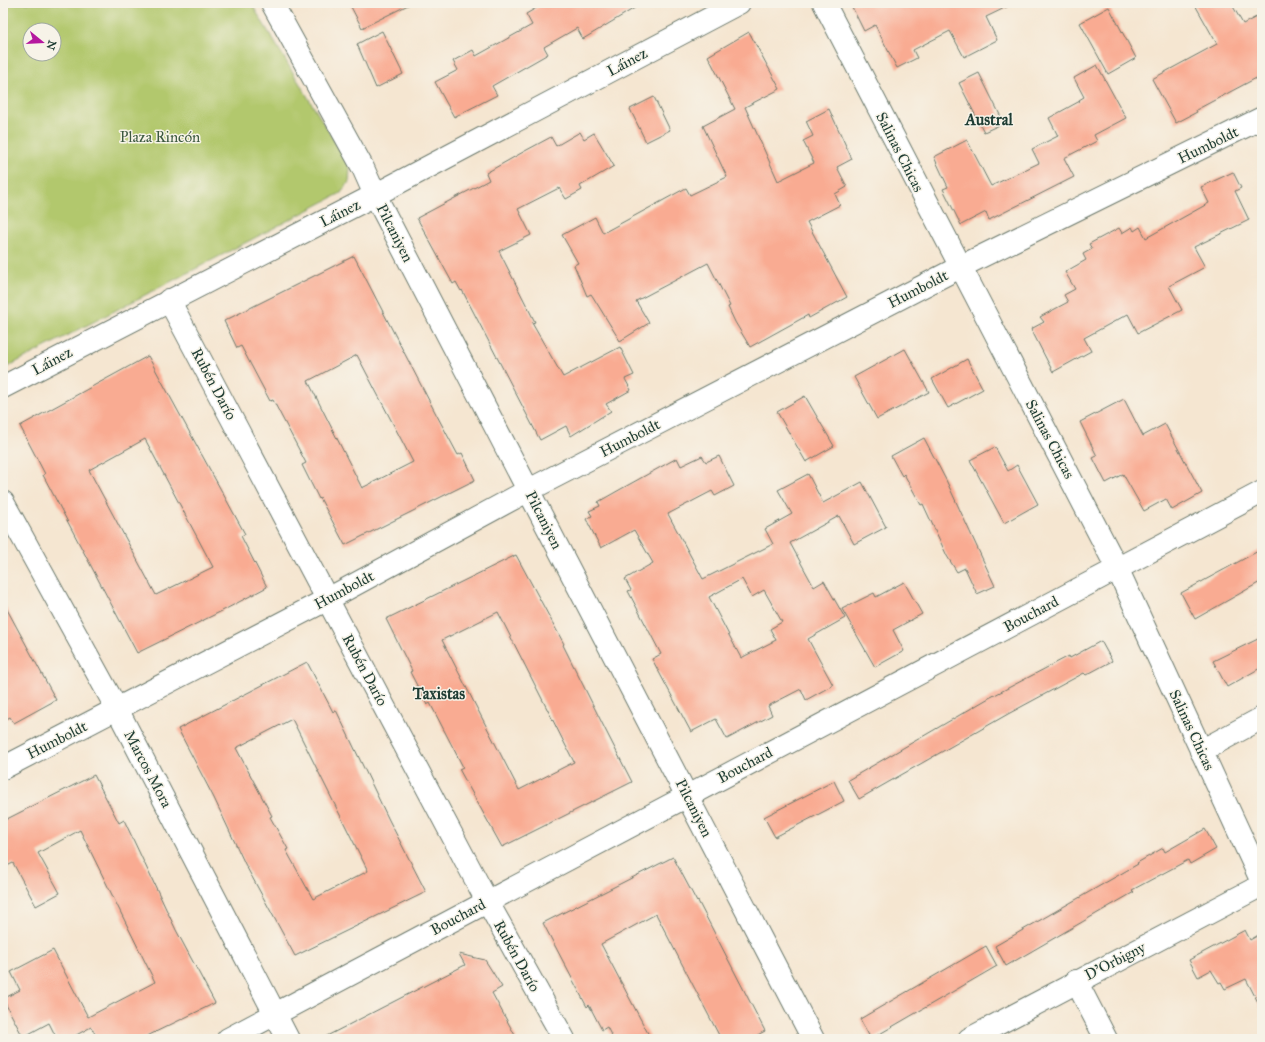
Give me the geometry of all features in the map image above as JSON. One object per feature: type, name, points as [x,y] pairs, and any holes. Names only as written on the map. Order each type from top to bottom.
[{"type":"street","name":"Pilcaniyen","points":[[272,3],[363,168],[375,195],[813,1039]]},
{"type":"street","name":"Láinez","points":[[3,387],[375,195],[739,3]]},
{"type":"street","name":"Salinas Chicas","points":[[824,3],[1117,568],[1262,884]]},
{"type":"street","name":"Humboldt","points":[[3,768],[328,599],[528,490],[960,267],[1262,118]]},
{"type":"street","name":"Rubén Darío","points":[[169,300],[487,901],[564,1039]]},
{"type":"street","name":"Bouchard","points":[[228,1039],[1262,492]]},
{"type":"street","name":"Marcos Mora","points":[[3,502],[117,709],[288,1039]]},
{"type":"street","points":[[1201,751],[1262,718]]},
{"type":"street","name":"D'Orbigny","points":[[968,1039],[1262,884]]},
{"type":"street","points":[[1076,981],[1106,1039]]},
{"type":"green space","name":"Plaza Rincón","points":[[3,3],[251,3],[350,167],[349,182],[341,193],[3,369]]},
{"type":"building","points":[[349,3],[412,3],[362,28]]},
{"type":"building","points":[[545,3],[643,3],[583,39],[577,28],[544,47],[548,54],[492,86],[497,95],[454,117],[435,82],[458,70],[453,61],[473,50],[476,56],[532,25],[526,14]]},
{"type":"building","points":[[850,3],[1015,3],[986,17],[997,40],[964,57],[950,31],[913,50],[917,58],[897,68],[875,25],[864,31]]},
{"type":"building","points":[[1194,3],[1231,3],[1243,24],[1262,14],[1262,75],[1196,110],[1197,112],[1176,123],[1152,79],[1217,44]]},
{"type":"building","points":[[1109,7],[1136,58],[1108,74],[1080,23]]},
{"type":"building","points":[[382,31],[403,74],[376,88],[357,44]]},
{"type":"building","points":[[749,32],[780,89],[745,107],[778,181],[814,163],[803,141],[813,136],[806,121],[829,109],[852,159],[837,167],[847,187],[835,194],[840,205],[807,222],[847,297],[809,318],[808,315],[750,347],[735,322],[728,307],[730,306],[708,263],[636,301],[649,323],[620,341],[591,294],[587,296],[574,265],[578,263],[562,235],[595,217],[603,233],[686,188],[690,195],[727,177],[703,126],[735,109],[708,56]]},
{"type":"building","points":[[1097,65],[1126,118],[1094,135],[1097,141],[1064,158],[1074,177],[989,220],[986,212],[961,225],[943,189],[948,187],[934,157],[967,140],[991,186],[1039,163],[1032,149],[1058,136],[1049,118],[1080,101],[1079,100],[1084,97],[1074,78]]},
{"type":"building","points":[[979,73],[1004,123],[984,132],[959,83]]},
{"type":"building","points":[[654,97],[670,130],[646,142],[630,109]]},
{"type":"building","points":[[580,132],[584,139],[594,133],[614,166],[580,186],[582,190],[566,199],[559,188],[518,209],[531,235],[499,251],[535,322],[532,323],[563,377],[620,347],[634,375],[625,379],[631,390],[606,404],[611,411],[571,436],[566,426],[540,440],[462,290],[461,291],[456,282],[453,284],[417,218],[489,180],[486,173],[551,137],[556,146]]},
{"type":"building","points":[[1233,172],[1241,188],[1235,191],[1249,220],[1194,247],[1205,267],[1169,286],[1182,310],[1138,333],[1128,314],[1084,338],[1091,351],[1053,372],[1031,329],[1044,322],[1040,317],[1068,302],[1064,295],[1075,289],[1065,272],[1086,260],[1083,254],[1092,249],[1089,244],[1119,228],[1122,233],[1132,227],[1134,231],[1140,227],[1146,238],[1209,203],[1201,187]]},
{"type":"building","points":[[354,256],[458,455],[462,453],[475,480],[345,545],[302,465],[306,463],[273,400],[270,401],[241,346],[237,348],[224,321]],"holes":[[[357,355],[413,462],[362,488],[308,381]]]},
{"type":"building","points":[[905,349],[929,392],[877,419],[854,377]]},
{"type":"building","points":[[148,356],[245,534],[241,536],[267,587],[137,653],[43,475],[45,474],[20,426]],"holes":[[[145,439],[213,567],[156,595],[89,470]]]},
{"type":"building","points":[[967,359],[983,389],[948,408],[932,379]]},
{"type":"building","points":[[805,396],[834,446],[806,462],[777,412]]},
{"type":"building","points":[[1124,399],[1143,436],[1165,424],[1202,493],[1172,510],[1166,499],[1144,511],[1123,474],[1106,483],[1093,458],[1097,456],[1080,422]]},
{"type":"building","points":[[924,438],[946,480],[995,586],[977,594],[965,568],[957,572],[947,556],[923,504],[921,505],[904,474],[902,476],[891,456]]},
{"type":"building","points":[[995,447],[1008,471],[1017,465],[1038,504],[1004,523],[970,460]]},
{"type":"building","points":[[702,456],[706,462],[719,456],[734,486],[715,496],[712,491],[668,514],[703,579],[773,544],[765,529],[792,514],[778,490],[808,474],[823,503],[862,482],[886,527],[854,544],[839,516],[790,543],[814,587],[824,581],[845,618],[808,639],[833,685],[806,700],[801,689],[768,706],[772,715],[727,739],[716,719],[691,732],[652,659],[661,654],[628,591],[631,590],[625,579],[653,563],[634,530],[601,548],[586,519],[592,516],[589,511],[600,506],[598,502],[621,489],[677,458],[681,466]],"holes":[[[742,579],[752,597],[764,590],[782,622],[770,629],[776,640],[741,658],[709,597]]]},
{"type":"building","points":[[1262,549],[1262,581],[1195,619],[1181,593]]},
{"type":"building","points":[[516,555],[564,644],[563,645],[632,782],[502,847],[459,769],[463,767],[430,703],[427,705],[386,619]],"holes":[[[498,612],[574,762],[519,790],[442,640]]]},
{"type":"building","points":[[904,582],[922,614],[893,630],[904,651],[875,667],[842,609],[874,593],[876,597]]},
{"type":"building","points":[[3,602],[56,700],[14,723],[10,717],[3,721]]},
{"type":"building","points":[[1262,637],[1262,667],[1227,687],[1213,661]]},
{"type":"building","points":[[1101,641],[1112,661],[1086,675],[1084,673],[1008,714],[859,799],[848,780],[989,698]]},
{"type":"building","points":[[307,662],[333,712],[336,710],[389,820],[426,892],[295,956],[245,864],[214,798],[178,729]],"holes":[[[292,719],[368,871],[313,899],[286,850],[288,849],[270,817],[272,816],[236,748]]]},
{"type":"building","points":[[94,775],[119,823],[124,820],[176,930],[215,1003],[141,1039],[98,1039],[91,1027],[69,1039],[57,1039],[49,1023],[23,1037],[3,999],[20,990],[11,972],[53,950],[88,1017],[155,982],[80,830],[38,853],[60,893],[36,906],[13,863],[3,868],[3,821]]},
{"type":"building","points":[[834,781],[844,801],[775,837],[764,817]]},
{"type":"building","points":[[1205,829],[1216,849],[1190,864],[1188,860],[1132,890],[1134,892],[1006,966],[995,946],[1138,864],[1137,863],[1163,848],[1165,852]]},
{"type":"building","points":[[673,857],[697,902],[698,901],[765,1031],[750,1039],[721,1039],[656,914],[601,944],[651,1039],[613,1039],[607,1027],[602,1030],[589,1005],[587,1007],[543,923]]},
{"type":"building","points":[[1245,930],[1250,940],[1262,933],[1262,1010],[1246,979],[1225,989],[1221,982],[1219,983],[1211,970],[1198,977],[1189,960]]},
{"type":"building","points":[[986,946],[997,966],[871,1039],[860,1019]]},
{"type":"building","points":[[459,954],[485,960],[502,987],[492,993],[517,1039],[321,1039],[465,965]]},
{"type":"district","name":"Austral","points":[[989,119]]},
{"type":"district","name":"Taxistas","points":[[439,693]]}]
